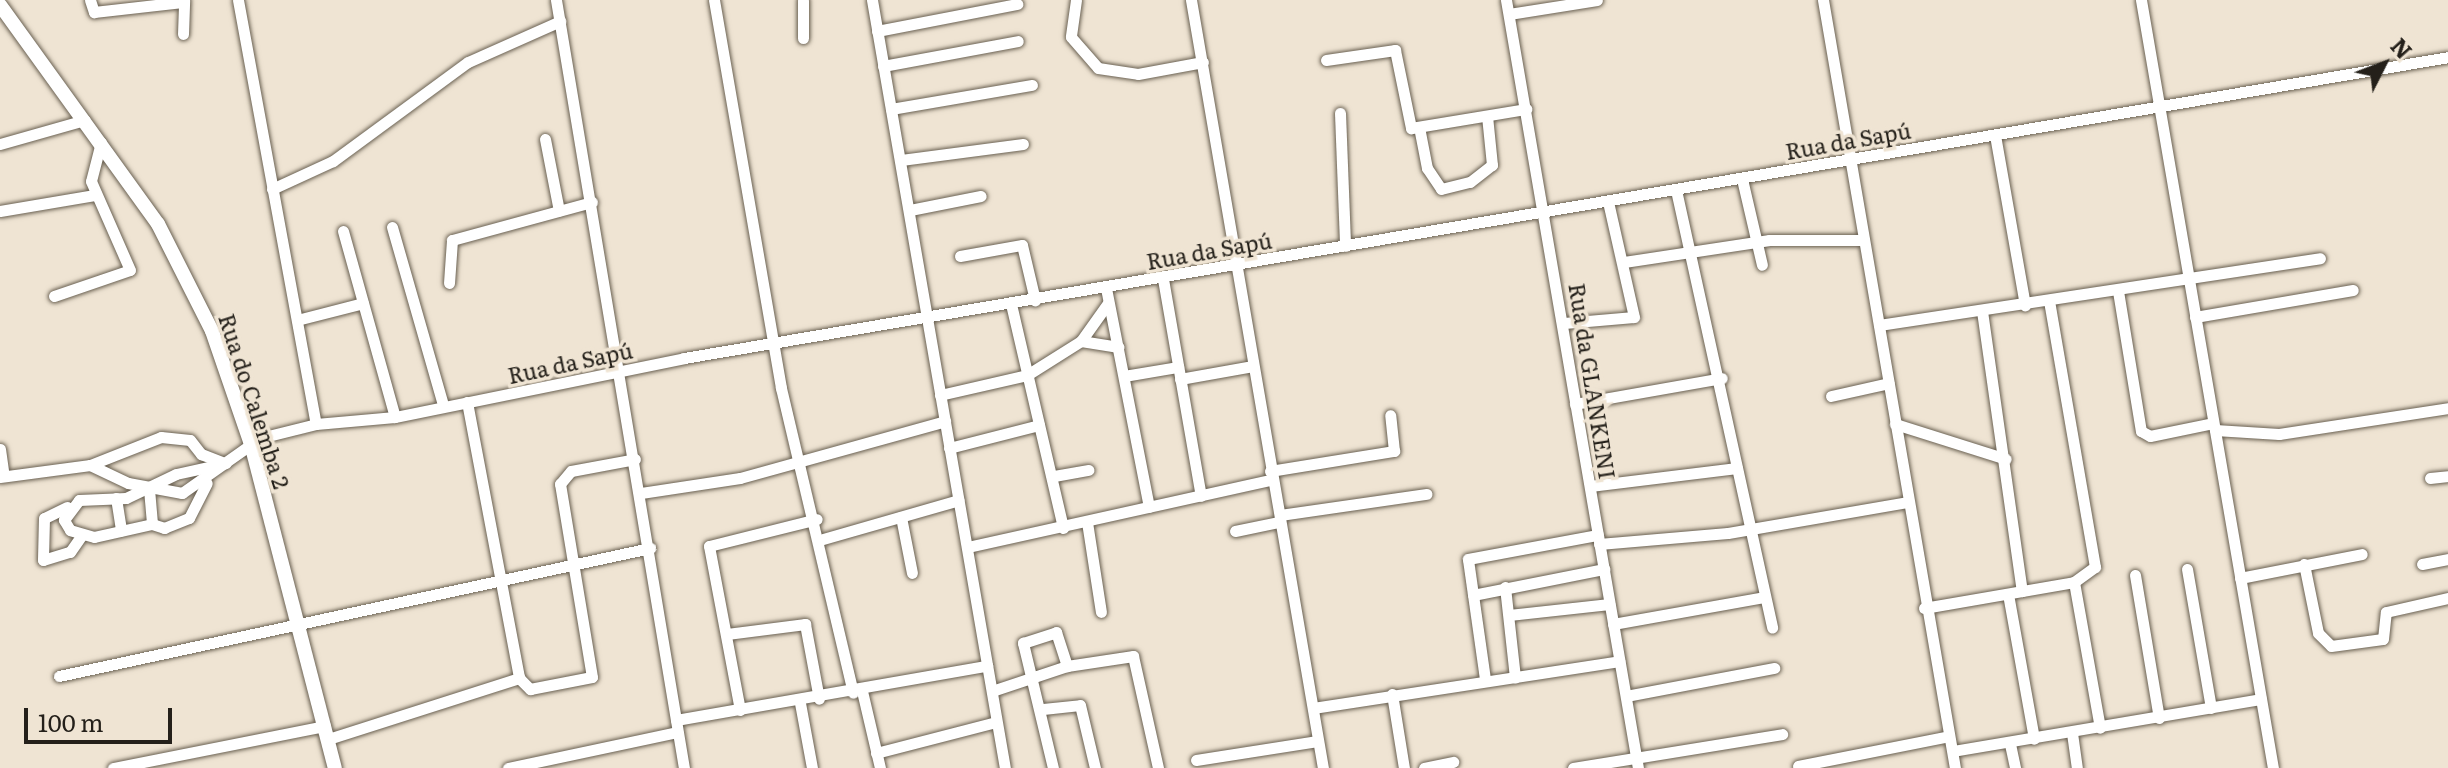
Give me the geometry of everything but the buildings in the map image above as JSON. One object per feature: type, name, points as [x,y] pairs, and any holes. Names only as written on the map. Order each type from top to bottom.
[{"type":"main road","name":"Rua do Calemba 2","points":[[0,5],[101,142],[187,277],[251,444],[335,768]]},
{"type":"street","points":[[90,0],[94,12],[183,1],[183,34]]},
{"type":"street","points":[[238,0],[316,424]]},
{"type":"street","points":[[714,0],[774,346],[799,461],[823,539],[858,692],[880,768]]},
{"type":"street","points":[[803,0],[803,38]]},
{"type":"street","points":[[872,0],[1005,768]]},
{"type":"street","points":[[1076,0],[1071,37],[1098,68],[1138,74],[1203,62]]},
{"type":"street","points":[[1191,0],[1323,768]]},
{"type":"street","name":"Rua da GLANKENI","points":[[1506,0],[1638,764]]},
{"type":"street","points":[[1509,14],[1597,0]]},
{"type":"street","points":[[1823,0],[1924,608],[1955,768]]},
{"type":"street","points":[[2141,0],[2273,768]]},
{"type":"street","points":[[559,1],[684,768]]},
{"type":"street","points":[[877,31],[1017,4]]},
{"type":"street","points":[[272,189],[333,161],[468,62],[560,21]]},
{"type":"street","points":[[883,66],[1018,41]]},
{"type":"street","points":[[1326,60],[1395,50],[1408,125],[1419,127],[1526,109]]},
{"type":"street","name":"Rua da Sapú","points":[[205,466],[227,463],[251,444],[316,424],[395,417],[621,371],[2448,57]]},
{"type":"street","points":[[891,109],[1032,85]]},
{"type":"street","points":[[1340,113],[1345,246]]},
{"type":"street","points":[[1419,127],[1427,168],[1441,189],[1470,182],[1492,165],[1487,116]]},
{"type":"street","points":[[0,144],[85,120]]},
{"type":"street","points":[[1995,135],[2025,305]]},
{"type":"street","points":[[545,139],[559,211]]},
{"type":"street","points":[[54,296],[130,270],[95,195],[91,167],[101,142]]},
{"type":"street","points":[[901,160],[1023,144]]},
{"type":"street","points":[[1742,179],[1762,265]]},
{"type":"street","points":[[1676,190],[1722,378],[1737,468],[1772,628]]},
{"type":"street","points":[[0,211],[95,195]]},
{"type":"street","points":[[910,210],[981,196]]},
{"type":"street","points":[[449,283],[452,240],[592,202]]},
{"type":"street","points":[[1564,323],[1632,320],[1624,262],[1608,202]]},
{"type":"street","points":[[392,227],[443,405]]},
{"type":"street","points":[[343,231],[395,417]]},
{"type":"street","points":[[1624,262],[1693,255],[1757,242],[1864,240]]},
{"type":"street","points":[[960,256],[1022,245],[1035,300]]},
{"type":"street","points":[[1879,325],[2049,302],[2320,258]]},
{"type":"street","points":[[1163,279],[1201,496]]},
{"type":"street","points":[[1106,288],[1149,507]]},
{"type":"street","points":[[2195,317],[2353,290]]},
{"type":"street","points":[[2118,291],[2141,431],[2150,436],[2214,427],[2279,434],[2448,408]]},
{"type":"street","points":[[1924,608],[2074,582],[2091,573],[2095,556],[2049,302]]},
{"type":"street","points":[[297,320],[363,303]]},
{"type":"street","points":[[940,395],[1027,375],[1081,341],[1108,303]]},
{"type":"street","points":[[1011,304],[1054,476],[1063,528]]},
{"type":"street","points":[[1982,311],[2006,459],[2022,591]]},
{"type":"street","points":[[1081,341],[1119,347]]},
{"type":"street","points":[[1124,376],[1253,366]]},
{"type":"street","points":[[1575,404],[1722,378]]},
{"type":"street","points":[[1831,396],[1889,383]]},
{"type":"street","points":[[467,402],[519,678],[530,689],[592,677],[577,565],[561,498],[564,476],[635,459]]},
{"type":"street","points":[[968,547],[1201,496],[1271,476],[1394,451],[1390,415]]},
{"type":"street","points":[[641,493],[799,461],[945,421]]},
{"type":"street","points":[[1895,424],[2006,459]]},
{"type":"street","points":[[949,448],[1039,425]]},
{"type":"street","points":[[0,449],[2,477],[90,465],[161,437],[190,440],[205,466],[189,518],[164,528],[152,524],[81,536],[70,552],[43,560],[44,518],[67,507],[149,489],[205,466],[227,463]]},
{"type":"street","points":[[90,465],[149,489],[182,493],[205,466]]},
{"type":"street","points":[[1590,486],[1737,468]]},
{"type":"street","points":[[1054,476],[1088,470]]},
{"type":"street","points":[[2430,478],[2448,476]]},
{"type":"street","points":[[149,489],[152,524]]},
{"type":"street","points":[[1235,531],[1280,519],[1426,494]]},
{"type":"street","points":[[116,498],[121,531]]},
{"type":"street","points":[[823,539],[959,500]]},
{"type":"street","points":[[1485,679],[1470,558],[1599,540],[1753,530],[1908,502]]},
{"type":"street","points":[[67,507],[64,520],[81,536]]},
{"type":"street","points":[[901,517],[912,573]]},
{"type":"street","points":[[740,710],[709,546],[817,519]]},
{"type":"street","points":[[1087,522],[1101,612]]},
{"type":"street","points":[[59,676],[500,583],[650,548]]},
{"type":"street","points":[[2240,578],[2362,554]]},
{"type":"street","points":[[2422,564],[2448,559]]},
{"type":"street","points":[[2304,564],[2318,633],[2331,646],[2383,639],[2386,612],[2448,598]]},
{"type":"street","points":[[1473,595],[1604,569]]},
{"type":"street","points":[[2187,569],[2211,708]]},
{"type":"street","points":[[2135,575],[2159,718]]},
{"type":"street","points":[[2074,582],[2100,728]]},
{"type":"street","points":[[1505,587],[1515,677]]},
{"type":"street","points":[[2008,594],[2034,739]]},
{"type":"street","points":[[1613,624],[1764,597]]},
{"type":"street","points":[[1509,615],[1609,604]]},
{"type":"street","points":[[727,634],[805,624],[819,699]]},
{"type":"street","points":[[1053,768],[1043,709],[1025,641],[1056,632],[1067,666]]},
{"type":"street","points":[[992,691],[1067,666],[1125,654],[1139,662],[1158,768]]},
{"type":"street","points":[[1313,708],[1485,679],[1619,661]]},
{"type":"street","points":[[508,768],[740,710],[800,703],[987,666]]},
{"type":"street","points":[[1626,696],[1774,668]]},
{"type":"street","points":[[113,768],[327,733],[519,678]]},
{"type":"street","points":[[1392,694],[1404,768]]},
{"type":"street","points":[[1953,751],[2010,744],[2261,699]]},
{"type":"street","points":[[800,703],[812,768]]},
{"type":"street","points":[[1043,709],[1080,705],[1095,768]]},
{"type":"street","points":[[876,753],[996,722]]},
{"type":"street","points":[[2072,733],[2077,768]]},
{"type":"street","points":[[1573,768],[1638,764],[1782,734]]},
{"type":"street","points":[[1798,766],[1949,736]]},
{"type":"street","points":[[1196,760],[1318,741]]},
{"type":"street","points":[[2010,744],[2015,768]]},
{"type":"street","points":[[1426,768],[1453,762]]}]
